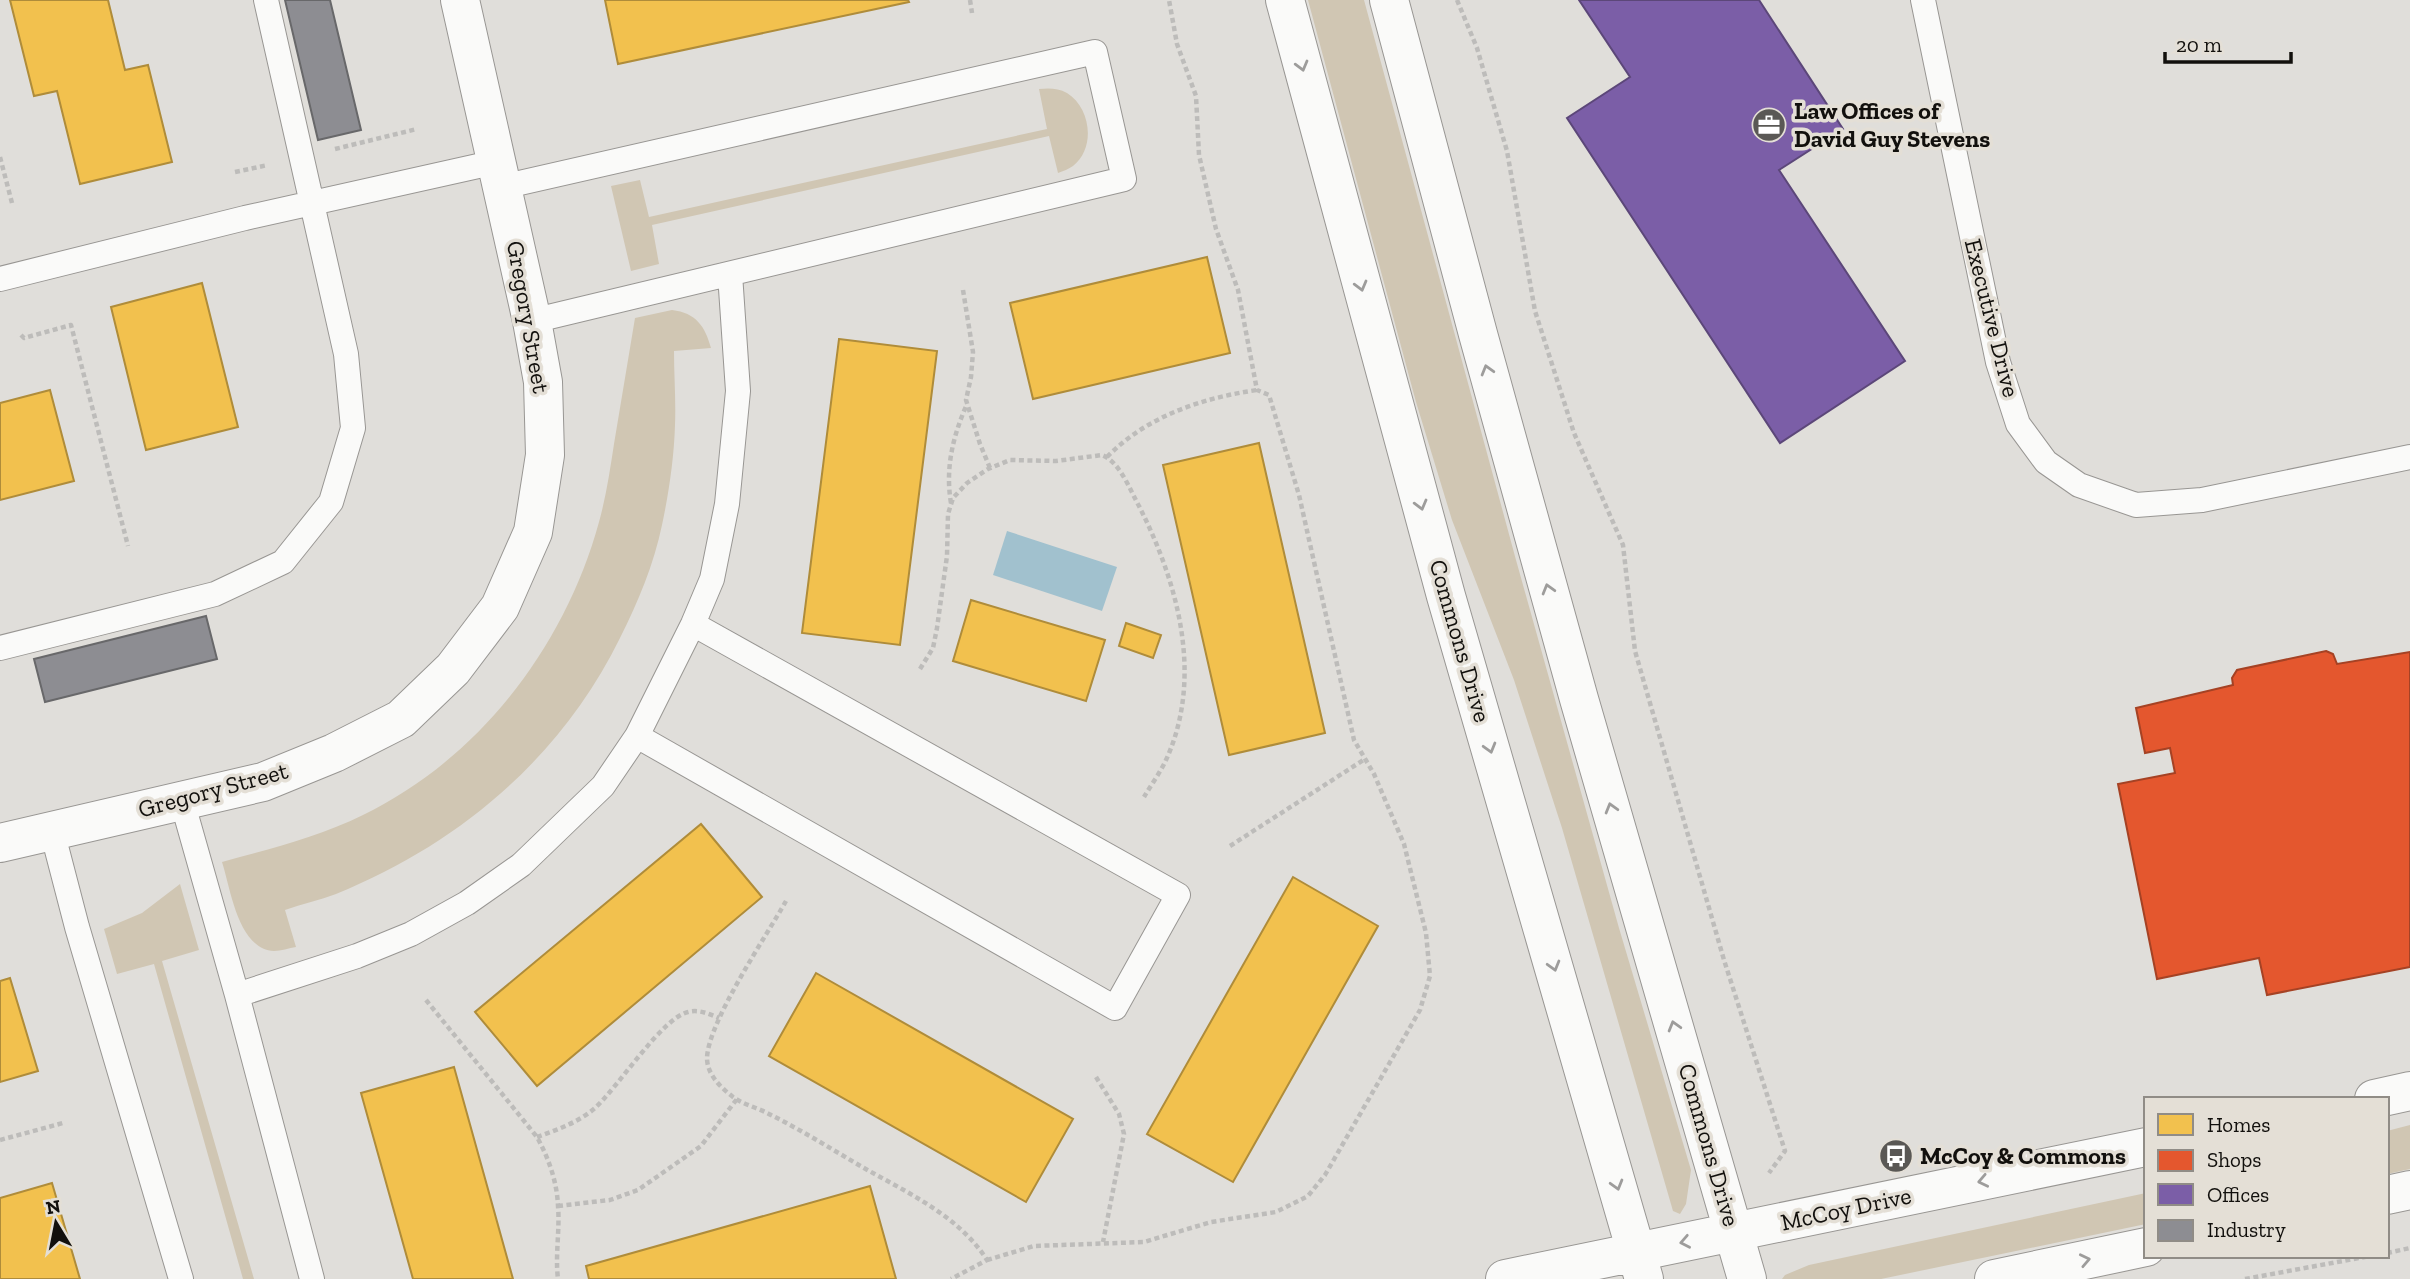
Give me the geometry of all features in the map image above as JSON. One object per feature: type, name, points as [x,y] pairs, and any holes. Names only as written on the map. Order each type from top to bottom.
[{"type":"street","name":"Gregory Street","points":[[0,843],[263,782],[334,753],[401,719],[453,669],[500,607],[533,531],[545,454],[543,382],[532,321],[460,0]]},
{"type":"street","name":"Commons Drive","points":[[1284,0],[1446,596],[1640,1265]]},
{"type":"street","name":"Commons Drive","points":[[1389,0],[1579,699],[1747,1279]]},
{"type":"street","points":[[2383,1097],[2410,1091]]},
{"type":"street","name":"McCoy Drive","points":[[1505,1279],[1640,1265],[1735,1233],[2144,1147]]},
{"type":"street","points":[[2389,1195],[2410,1190]]},
{"type":"street","points":[[1994,1279],[2144,1247]]},
{"type":"lane","points":[[0,648],[215,594],[283,562],[331,502],[353,428],[346,354],[266,0]]},
{"type":"lane","name":"Executive Drive","points":[[1923,0],[1998,362],[2018,424],[2046,461],[2079,485],[2136,505],[2202,500],[2410,457]]},
{"type":"lane","points":[[0,279],[311,204],[499,175],[1095,52],[1124,179],[532,321]]},
{"type":"lane","points":[[237,995],[357,956],[411,934],[467,903],[521,864],[603,786],[637,736],[693,624],[712,579],[727,504],[738,391],[730,274]]},
{"type":"lane","points":[[637,736],[1115,1009],[1178,895],[693,624]]},
{"type":"lane","points":[[182,801],[237,995],[312,1279]]},
{"type":"lane","points":[[52,831],[77,927],[181,1279]]},
{"type":"path","points":[[970,0],[972,13]]},
{"type":"path","points":[[1169,0],[1177,44],[1196,96],[1199,155],[1216,229],[1238,290],[1257,390]]},
{"type":"path","points":[[1457,0],[1477,48],[1507,151],[1535,311],[1574,433],[1623,545],[1635,651],[1724,960],[1785,1151],[1769,1173]]},
{"type":"path","points":[[324,151],[416,129]]},
{"type":"path","points":[[0,157],[12,203]]},
{"type":"path","points":[[235,172],[272,164]]},
{"type":"path","points":[[951,503],[951,449],[967,404],[972,352],[963,290]]},
{"type":"path","points":[[21,335],[24,338],[71,325],[128,546]]},
{"type":"path","points":[[951,1279],[987,1260],[1034,1246],[1144,1242],[1211,1222],[1276,1213],[1308,1196],[1325,1175],[1420,1010],[1430,976],[1426,933],[1404,844],[1354,740],[1299,495],[1269,395],[1257,390],[1201,402],[1167,415],[1124,439],[1107,457]]},
{"type":"path","points":[[967,404],[990,468]]},
{"type":"path","points":[[920,669],[933,648],[937,628],[947,556],[948,514],[953,498],[967,483],[990,468],[1010,460],[1056,461],[1102,455],[1107,457],[1122,475],[1150,528],[1181,620],[1184,646],[1185,675],[1174,737],[1166,760],[1144,797]]},
{"type":"path","points":[[1230,846],[1365,759]]},
{"type":"path","points":[[786,901],[713,1029],[707,1058],[710,1071],[718,1083],[737,1099],[770,1114],[933,1207],[981,1250],[987,1260]]},
{"type":"path","points":[[426,1000],[537,1138],[554,1177],[558,1206],[558,1279]]},
{"type":"path","points":[[537,1138],[563,1128],[593,1110],[618,1085],[669,1021],[687,1012],[702,1011],[719,1018]]},
{"type":"path","points":[[1096,1077],[1119,1114],[1124,1134],[1103,1242]]},
{"type":"path","points":[[558,1206],[610,1200],[638,1190],[701,1146],[737,1099]]},
{"type":"path","points":[[0,1140],[63,1123]]},
{"type":"path","points":[[2389,1253],[2410,1248]]},
{"type":"path","points":[[2245,1279],[2359,1258]]},
{"type":"shaded area","points":[[1308,0],[1364,0],[1516,560],[1619,928],[1691,1170],[1686,1204],[1680,1214],[1673,1211],[1562,828],[1514,680],[1452,520],[1416,402]]},
{"type":"shaded area","points":[[1039,89],[1067,93],[1075,100],[1086,118],[1088,139],[1085,149],[1073,166],[1066,170],[1058,173],[1049,136],[652,225],[659,264],[631,271],[611,186],[640,180],[649,217],[1047,129]]},
{"type":"shaded area","points":[[672,310],[687,314],[698,322],[706,333],[711,348],[674,351],[674,450],[659,540],[633,611],[596,681],[568,722],[537,759],[464,823],[381,874],[336,894],[285,910],[296,947],[274,951],[262,948],[244,929],[222,862],[329,830],[363,815],[405,791],[444,763],[480,730],[512,694],[540,654],[564,612],[584,568],[608,483],[635,318]]},
{"type":"shaded area","points":[[180,884],[199,950],[162,961],[254,1279],[243,1279],[154,964],[117,974],[104,929],[142,913]]},
{"type":"shaded area","points":[[2410,1125],[2410,1169],[2389,1174],[2389,1130]]},
{"type":"shaded area","points":[[2144,1193],[2144,1224],[1881,1279],[1782,1279],[1785,1275],[1809,1265]]},
{"type":"water","points":[[1007,531],[1117,567],[1102,611],[993,575]]},
{"type":"building: Homes","points":[[10,0],[108,0],[125,70],[148,65],[172,162],[80,184],[57,91],[34,96]]},
{"type":"building: Homes","points":[[605,0],[908,0],[909,2],[618,64]]},
{"type":"building: Homes","points":[[1207,257],[1230,353],[1033,399],[1010,303]]},
{"type":"building: Homes","points":[[202,283],[238,427],[146,450],[111,307]]},
{"type":"building: Homes","points":[[839,339],[937,351],[900,645],[802,633]]},
{"type":"building: Homes","points":[[50,390],[74,481],[0,500],[0,403]]},
{"type":"building: Homes","points":[[1259,443],[1325,733],[1229,755],[1163,465]]},
{"type":"building: Homes","points":[[971,600],[1105,640],[1086,701],[953,661]]},
{"type":"building: Homes","points":[[1126,623],[1161,635],[1153,658],[1119,646]]},
{"type":"building: Homes","points":[[701,824],[762,897],[537,1086],[475,1012]]},
{"type":"building: Homes","points":[[1293,877],[1378,926],[1233,1182],[1147,1134]]},
{"type":"building: Homes","points":[[816,973],[1073,1119],[1026,1202],[769,1056]]},
{"type":"building: Homes","points":[[10,978],[38,1071],[0,1082],[0,981]]},
{"type":"building: Homes","points":[[454,1067],[513,1279],[413,1279],[361,1093]]},
{"type":"building: Homes","points":[[52,1183],[80,1279],[0,1279],[0,1198]]},
{"type":"building: Homes","points":[[870,1186],[896,1279],[589,1279],[586,1266]]},
{"type":"building: Shops","points":[[2326,651],[2333,654],[2337,664],[2410,652],[2410,967],[2267,995],[2259,958],[2157,979],[2118,784],[2175,773],[2170,748],[2145,753],[2136,708],[2233,685],[2232,678],[2237,670]]},
{"type":"building: Offices","points":[[1579,0],[1759,0],[1843,129],[1779,170],[1905,361],[1780,443],[1567,118],[1630,77]]},
{"type":"building: Industry","points":[[285,0],[330,0],[361,130],[318,140]]},
{"type":"building: Industry","points":[[206,616],[217,659],[45,702],[34,659]]},
{"type":"place","name":"Law Offices of David Guy Stevens","points":[[1769,125]]},
{"type":"place","name":"McCoy & Commons","points":[[1896,1156]]}]
